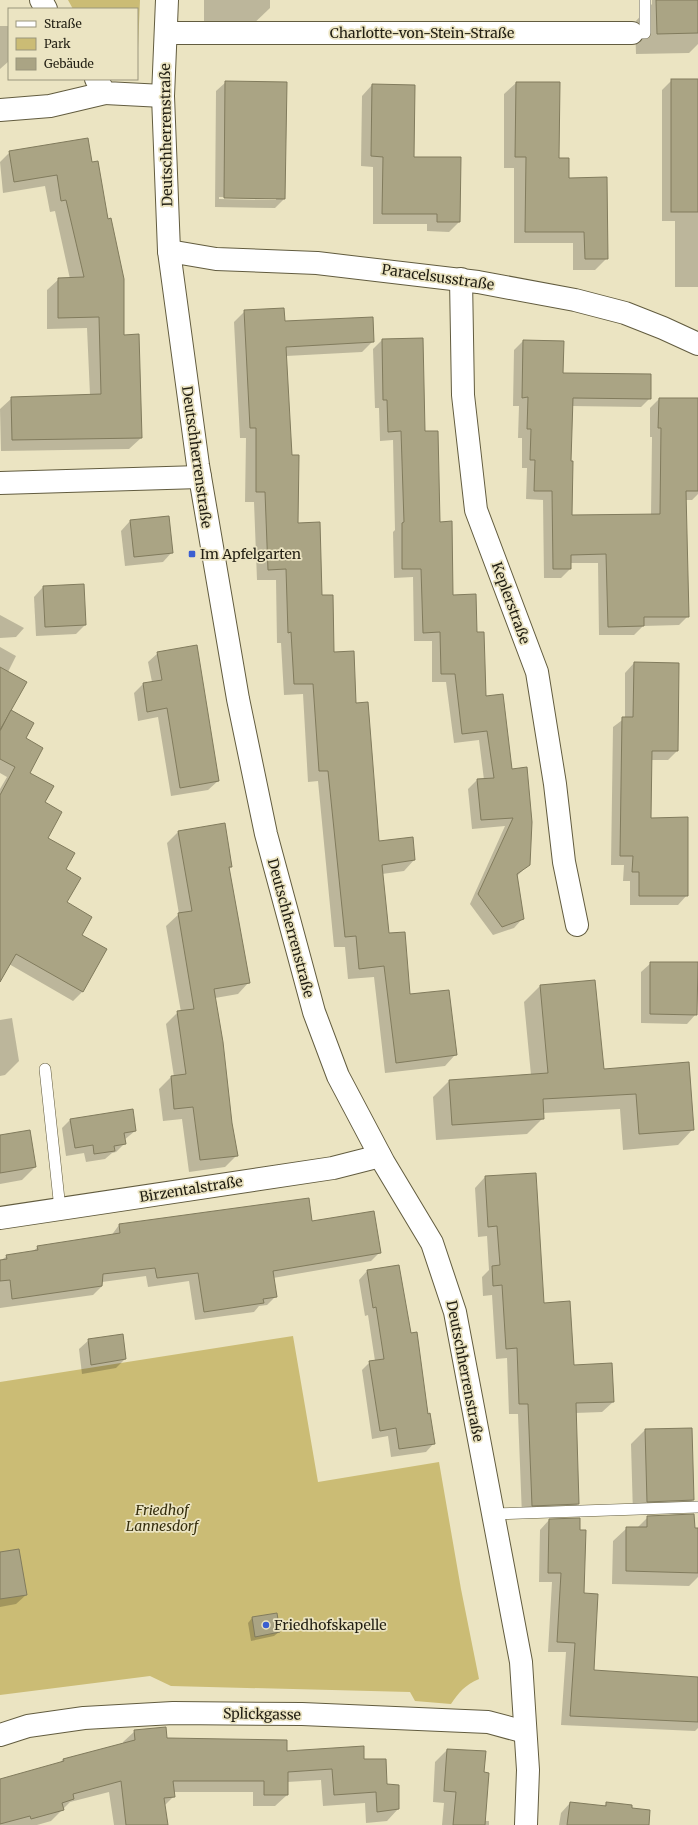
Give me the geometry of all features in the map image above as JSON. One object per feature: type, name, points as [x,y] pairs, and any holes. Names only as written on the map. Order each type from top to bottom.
[{"type":"street","name":"Deutschherrenstraße","points":[[167,0],[163,96],[169,251],[200,477],[238,699],[266,834],[314,1012],[338,1076],[380,1156],[432,1243],[455,1312],[521,1662],[528,1770],[526,1825]]},
{"type":"street","name":"Charlotte-von-Stein-Straße","points":[[166,33],[632,33]]},
{"type":"street","points":[[0,110],[50,106],[100,86],[163,96]]},
{"type":"street","name":"Paracelsusstraße","points":[[169,251],[216,259],[318,263],[461,279],[576,300],[625,313],[698,344]]},
{"type":"street","name":"Keplerstraße","points":[[461,279],[463,395],[476,510],[536,672],[555,784],[564,862],[577,925]]},
{"type":"street","points":[[0,483],[200,477]]},
{"type":"street","name":"Birzentalstraße","points":[[0,1218],[333,1168],[380,1156]]},
{"type":"street","name":"Splickgasse","points":[[0,1735],[28,1726],[84,1718],[172,1713],[280,1714],[488,1722],[525,1732]]},
{"type":"lane","name":"Charlotte-von-Stein-Straße","points":[[632,33],[645,33],[645,0]]},
{"type":"lane","points":[[46,1069],[60,1209]]},
{"type":"lane","points":[[492,1514],[698,1507]]},
{"type":"green space","points":[[68,0],[140,0],[138,48],[138,8],[72,8]]},
{"type":"green space","name":"Friedhof Lannesdorf","points":[[293,1336],[318,1482],[439,1462],[461,1589],[479,1679],[463,1689],[451,1704],[415,1701],[410,1692],[171,1686],[150,1676],[0,1695],[0,1382]]},
{"type":"building","points":[[656,0],[698,0],[698,33],[657,34]]},
{"type":"building","points":[[671,79],[698,79],[698,212],[671,212]]},
{"type":"building","points":[[225,81],[287,82],[285,199],[224,198]]},
{"type":"building","points":[[516,82],[560,82],[559,158],[569,158],[569,178],[607,177],[608,259],[585,259],[584,232],[525,232],[526,157],[515,157]]},
{"type":"building","points":[[372,84],[415,85],[414,157],[461,157],[460,222],[437,222],[437,214],[382,214],[383,157],[371,156]]},
{"type":"building","points":[[88,138],[92,162],[98,161],[108,219],[111,218],[124,279],[124,335],[139,334],[142,438],[12,440],[11,397],[101,394],[99,317],[58,318],[58,278],[84,277],[66,200],[61,201],[57,175],[14,182],[9,151]]},
{"type":"building","points":[[284,308],[285,321],[373,317],[374,342],[286,347],[292,455],[299,455],[298,523],[320,522],[322,595],[333,595],[334,652],[354,651],[356,703],[368,702],[379,841],[413,837],[415,860],[382,865],[389,933],[405,932],[410,994],[449,990],[457,1055],[396,1063],[384,966],[359,969],[356,936],[345,937],[328,771],[319,771],[313,684],[294,684],[291,632],[288,633],[286,569],[268,570],[265,492],[256,492],[256,428],[250,428],[244,310]]},
{"type":"building","points":[[423,338],[425,431],[438,431],[440,522],[452,521],[453,595],[476,594],[477,632],[484,632],[486,696],[503,694],[512,769],[527,767],[532,822],[530,865],[517,874],[524,919],[502,927],[478,894],[513,818],[481,820],[477,779],[494,778],[487,731],[462,734],[455,674],[441,674],[440,632],[423,633],[421,569],[402,569],[402,523],[404,522],[401,431],[388,432],[387,400],[383,400],[382,339]]},
{"type":"building","points":[[523,340],[564,341],[563,373],[651,374],[651,399],[573,398],[571,461],[573,461],[572,515],[660,514],[661,428],[658,428],[659,398],[698,398],[698,491],[686,491],[689,617],[644,617],[644,626],[608,627],[606,554],[571,555],[571,569],[553,569],[552,491],[534,491],[535,460],[530,460],[531,429],[527,429],[528,397],[522,398]]},
{"type":"building","points":[[169,516],[173,553],[134,557],[130,520]]},
{"type":"building","points":[[84,584],[86,625],[45,627],[43,586]]},
{"type":"building","points":[[197,645],[219,781],[180,788],[167,708],[147,712],[143,683],[162,680],[157,652]]},
{"type":"building","points":[[634,662],[679,663],[678,751],[652,751],[651,818],[688,817],[688,896],[639,896],[639,872],[632,872],[633,856],[620,856],[622,717],[633,717]]},
{"type":"building","points":[[0,667],[27,682],[0,730]]},
{"type":"building","points":[[11,710],[34,723],[26,738],[43,748],[30,773],[54,786],[45,802],[62,812],[48,838],[75,853],[66,869],[81,878],[67,902],[92,917],[82,935],[107,949],[83,992],[16,954],[0,982],[0,795],[15,767],[0,759],[0,731]]},
{"type":"building","points":[[225,823],[232,867],[229,867],[250,983],[214,989],[223,1042],[232,1123],[238,1156],[200,1160],[193,1107],[174,1109],[171,1076],[186,1074],[177,1011],[194,1009],[178,913],[192,911],[178,831]]},
{"type":"building","points":[[650,962],[698,962],[697,1015],[650,1014]]},
{"type":"building","points":[[595,980],[604,1069],[689,1062],[694,1130],[639,1134],[636,1094],[543,1099],[544,1119],[452,1125],[449,1080],[548,1073],[540,985]]},
{"type":"building","points":[[133,1109],[136,1131],[124,1133],[126,1144],[114,1146],[115,1151],[94,1154],[93,1145],[75,1148],[70,1119]]},
{"type":"building","points":[[30,1130],[36,1167],[0,1173],[0,1135]]},
{"type":"building","points":[[536,1173],[544,1303],[570,1301],[574,1365],[612,1363],[614,1402],[576,1403],[579,1504],[532,1506],[528,1404],[519,1404],[517,1348],[506,1349],[502,1285],[493,1286],[492,1266],[500,1265],[497,1226],[488,1227],[485,1176]]},
{"type":"building","points":[[309,1198],[312,1221],[374,1211],[381,1253],[273,1271],[277,1297],[263,1299],[264,1303],[204,1312],[198,1273],[157,1278],[155,1268],[103,1274],[102,1286],[12,1299],[10,1280],[0,1281],[0,1260],[7,1259],[6,1255],[38,1250],[37,1246],[120,1233],[119,1224]]},
{"type":"building","points":[[399,1265],[411,1333],[417,1332],[428,1414],[430,1413],[435,1444],[399,1449],[396,1428],[380,1431],[369,1361],[384,1359],[376,1307],[373,1308],[367,1270]]},
{"type":"building","points":[[123,1334],[126,1359],[91,1365],[88,1339]]},
{"type":"building","points":[[692,1428],[694,1500],[647,1502],[645,1429]]},
{"type":"building","points":[[694,1514],[695,1528],[698,1528],[698,1573],[626,1571],[626,1527],[647,1527],[647,1516]]},
{"type":"building","points":[[580,1518],[580,1530],[586,1530],[584,1593],[598,1594],[594,1670],[698,1677],[698,1722],[570,1716],[575,1643],[557,1642],[561,1573],[548,1573],[549,1519]]},
{"type":"building","points":[[19,1549],[27,1595],[0,1599],[0,1552]]},
{"type":"building","name":"Friedhofskapelle","points":[[277,1613],[280,1632],[255,1637],[252,1617]]},
{"type":"building","points":[[166,1727],[167,1738],[287,1740],[287,1751],[364,1746],[364,1759],[386,1759],[387,1784],[399,1785],[399,1809],[377,1812],[376,1792],[334,1795],[332,1769],[288,1772],[288,1795],[264,1795],[264,1781],[173,1781],[175,1797],[164,1798],[168,1825],[126,1825],[121,1781],[73,1794],[74,1799],[62,1803],[64,1810],[31,1819],[30,1816],[0,1824],[0,1779],[64,1761],[63,1759],[135,1740],[134,1730]]},
{"type":"building","points":[[447,1749],[486,1751],[484,1772],[489,1773],[485,1825],[453,1825],[456,1792],[444,1791]]},
{"type":"building","points":[[570,1802],[606,1806],[606,1802],[632,1805],[632,1808],[650,1810],[649,1825],[567,1825]]},
{"type":"place","name":"Im Apfelgarten","points":[[192,554]]},
{"type":"place","name":"Friedhofskapelle","points":[[266,1625]]}]
